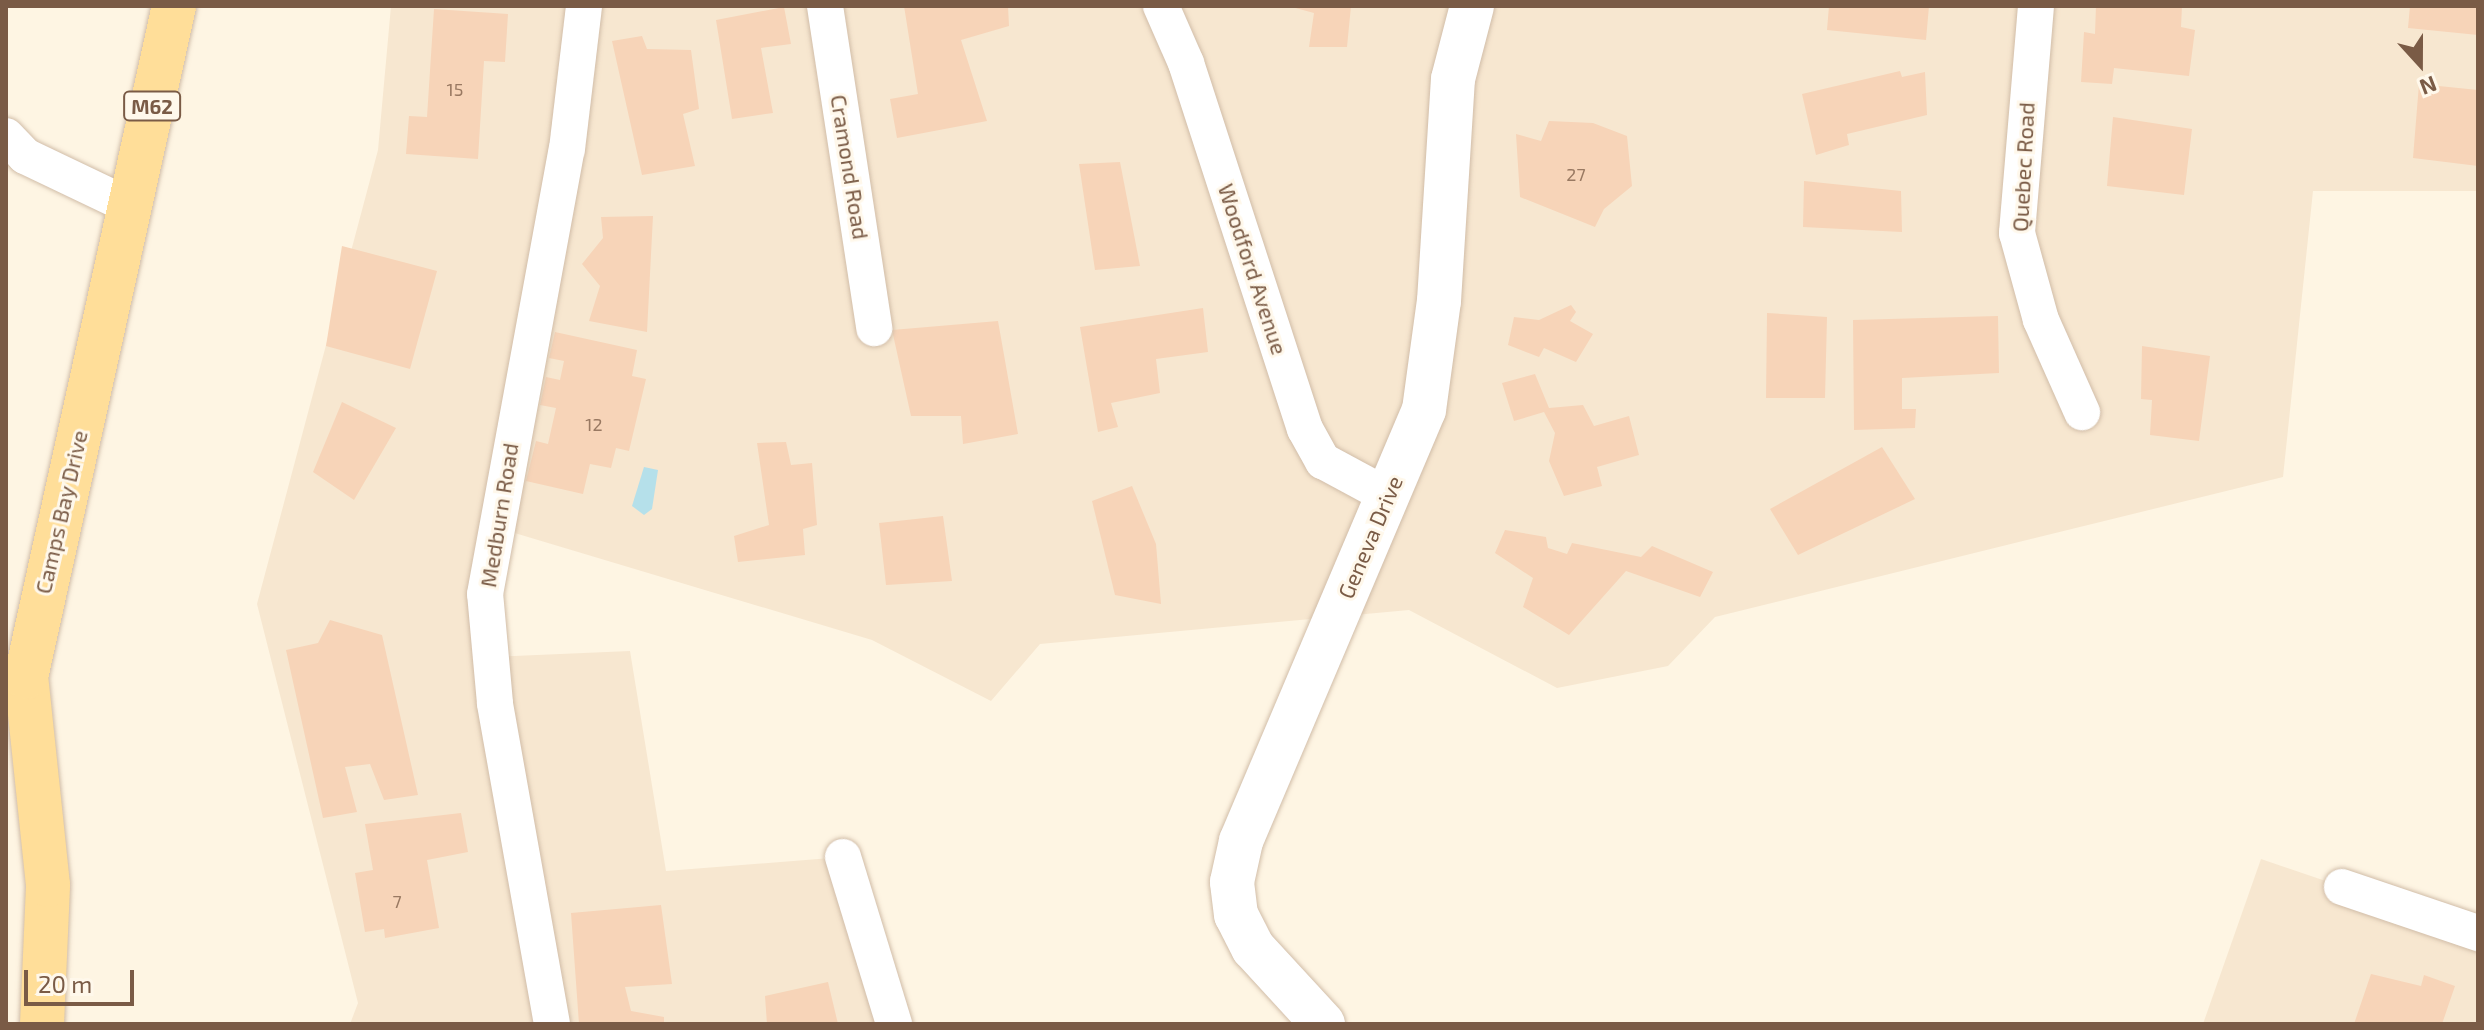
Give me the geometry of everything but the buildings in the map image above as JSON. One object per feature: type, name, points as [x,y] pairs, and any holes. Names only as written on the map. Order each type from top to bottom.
[{"type":"main road","name":"Camps Bay Drive","points":[[42,1024],[48,885],[28,740],[26,677],[174,6]]},
{"type":"street","name":"Medburn Road","points":[[552,1024],[495,703],[485,594],[567,149],[584,6]]},
{"type":"street","name":"Cramond Road","points":[[825,6],[874,328]]},
{"type":"street","name":"Woodford Avenue","points":[[1161,6],[1186,63],[1305,429],[1323,461],[1388,496]]},
{"type":"street","name":"Geneva Drive","points":[[1323,1024],[1253,948],[1236,915],[1232,882],[1241,841],[1388,496],[1430,383],[1453,79],[1472,6]]},
{"type":"street","name":"Quebec Road","points":[[2036,6],[2017,233],[2041,320],[2082,412]]},
{"type":"street","points":[[6,136],[25,156],[130,206]]},
{"type":"street","points":[[843,857],[894,1024]]},
{"type":"street","points":[[2342,887],[2478,933]]},
{"type":"shaded area","points":[[391,6],[2478,6],[2478,191],[2313,191],[2283,477],[1715,617],[1668,666],[1557,688],[1409,610],[1040,644],[991,701],[872,640],[495,527],[489,657],[630,651],[666,871],[843,857],[894,1024],[350,1024],[358,1003],[257,604],[378,150]]},
{"type":"shaded area","points":[[2261,859],[2478,933],[2478,1024],[2203,1024]]},
{"type":"water","points":[[644,467],[658,470],[652,509],[644,515],[632,506]]}]
